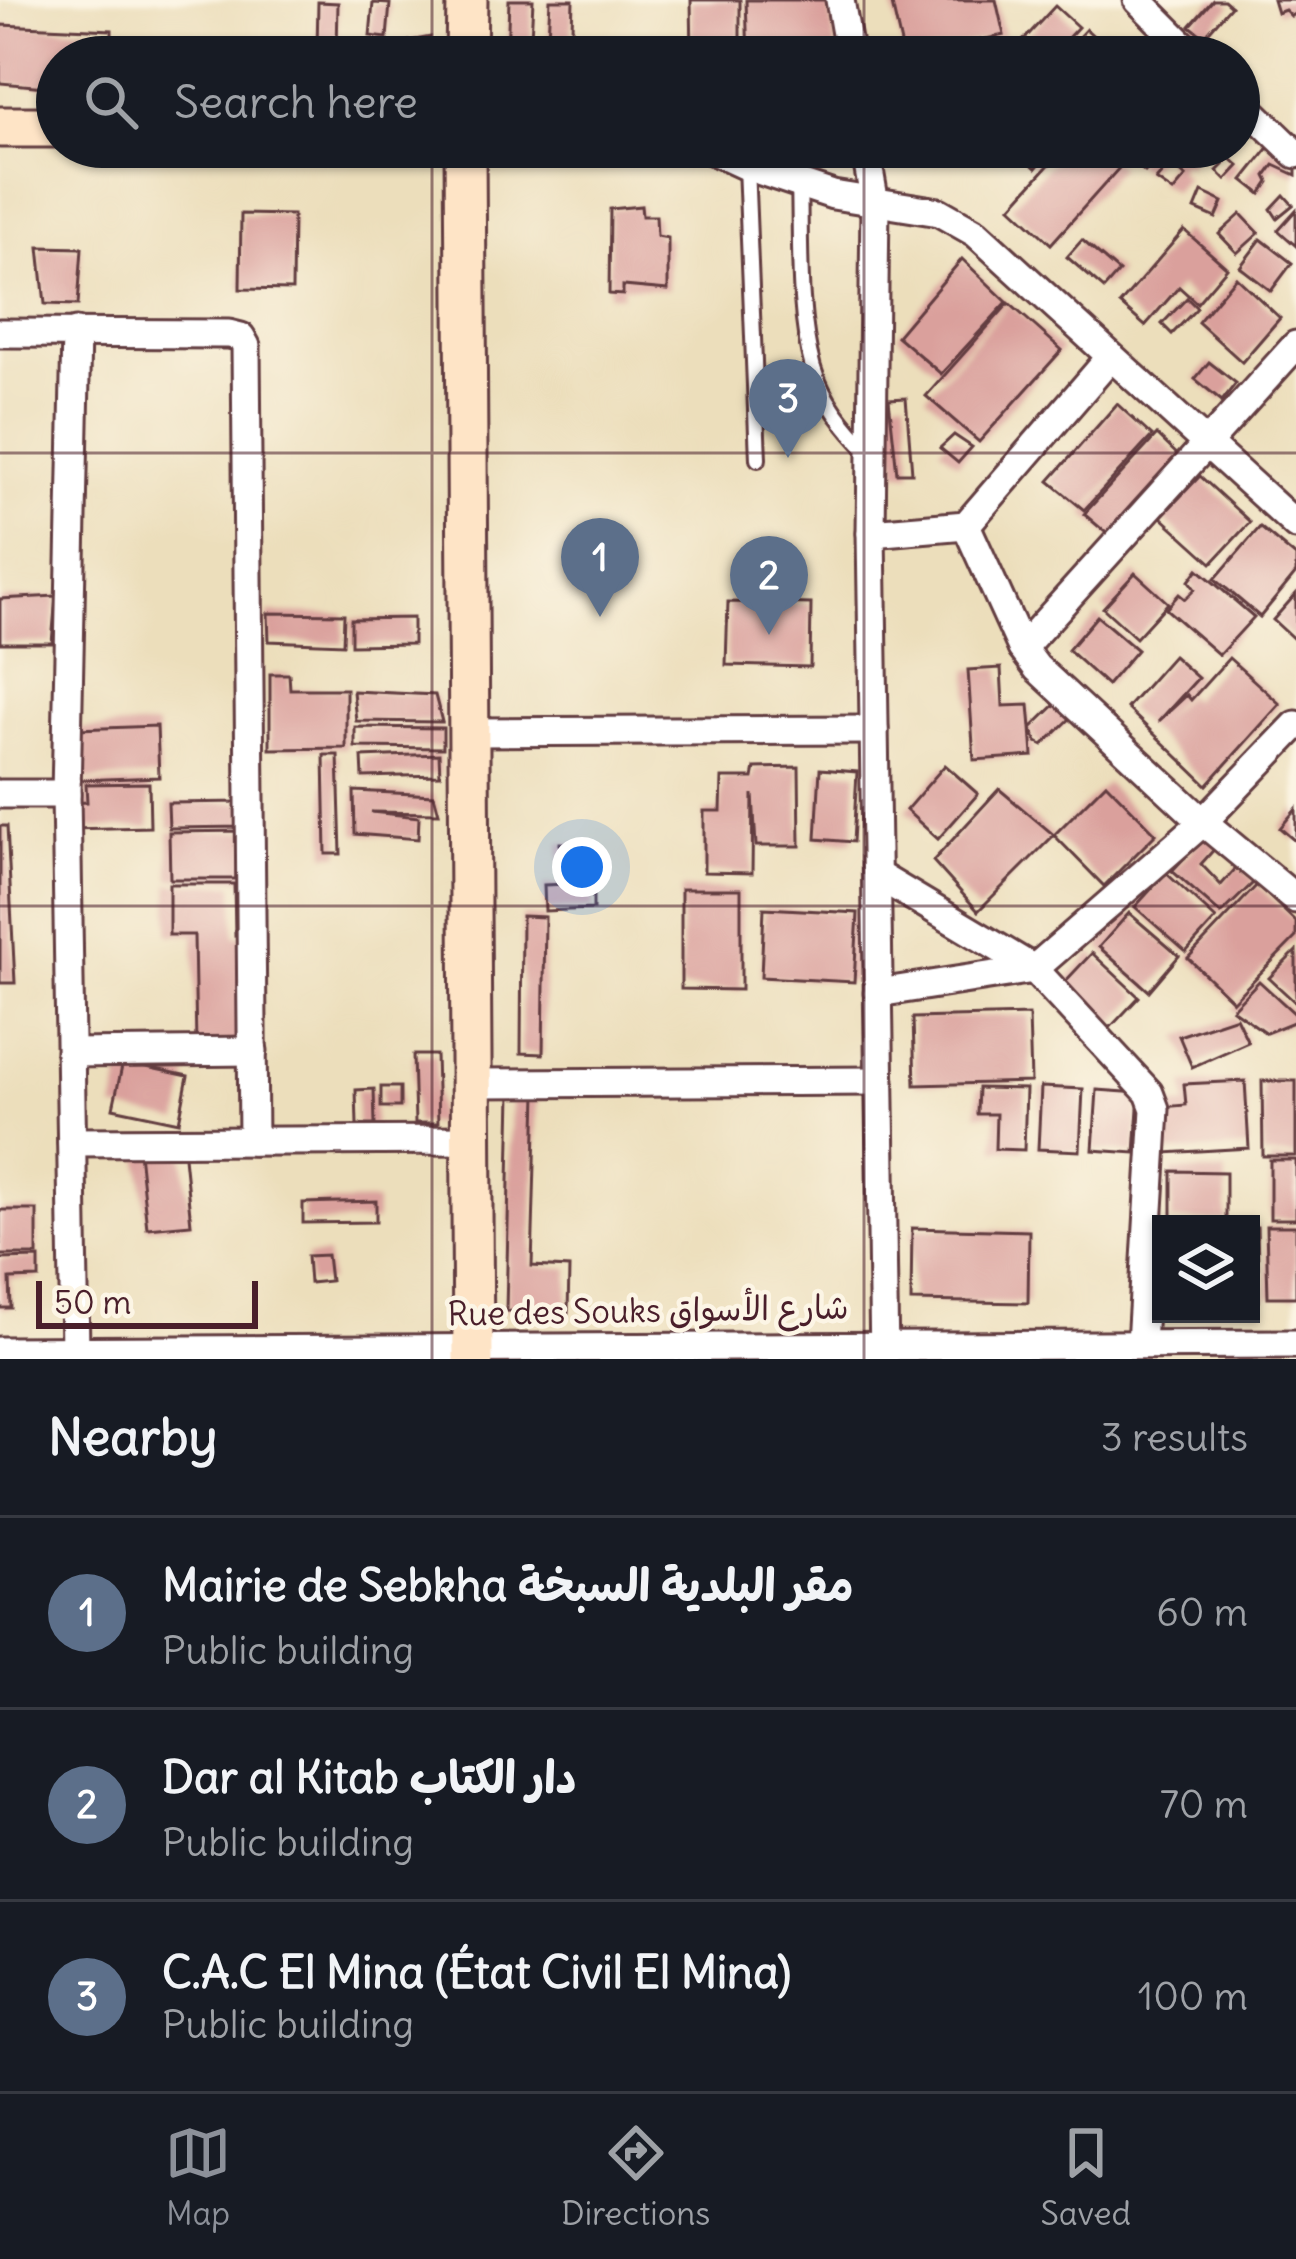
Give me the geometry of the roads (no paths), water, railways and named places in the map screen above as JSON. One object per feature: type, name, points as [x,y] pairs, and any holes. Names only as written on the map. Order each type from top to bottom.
[{"type":"street","points":[[466,36],[467,0]]},
{"type":"street","points":[[840,0],[846,36]]},
{"type":"street","points":[[1138,0],[1175,36]]},
{"type":"street","points":[[1260,119],[1296,154]]},
{"type":"street","points":[[0,127],[36,127]]},
{"type":"street","points":[[465,168],[473,1354]]},
{"type":"street","points":[[753,168],[833,195],[939,212],[976,233],[1296,525]]},
{"type":"street","points":[[869,168],[875,204],[871,533],[884,1351]]},
{"type":"street","points":[[75,1351],[66,794],[76,332]]},
{"type":"street","points":[[0,333],[229,334],[241,338],[246,346],[253,1142]]},
{"type":"street","points":[[1022,648],[1296,345]]},
{"type":"street","points":[[871,533],[966,525],[1110,358]]},
{"type":"street","points":[[966,525],[1022,648],[1037,668],[1203,822],[1296,899]]},
{"type":"street","points":[[878,993],[1034,968],[1203,822],[1296,725]]},
{"type":"street","points":[[469,732],[874,730]]},
{"type":"street","points":[[0,794],[66,794]]},
{"type":"street","points":[[877,875],[1034,968],[1138,1080],[1155,1109],[1141,1344]]},
{"type":"street","points":[[70,1053],[253,1051]]},
{"type":"street","points":[[472,1083],[880,1081]]},
{"type":"street","points":[[72,1142],[472,1140]]},
{"type":"street","name":"Rue des Souks شارع الأسواق","points":[[0,1352],[473,1354],[1141,1344],[1178,1352],[1296,1344]]},
{"type":"lane","points":[[746,168],[758,459]]},
{"type":"lane","points":[[799,182],[813,368],[839,420],[872,455]]},
{"type":"place","name":"C.A.C El Mina (État Civil El Mina)","points":[[788,458]]},
{"type":"place","name":"Mairie de Sebkha مقر البلدية السبخة","points":[[600,617]]},
{"type":"place","name":"Dar al Kitab دار الكتاب","points":[[769,635]]}]
